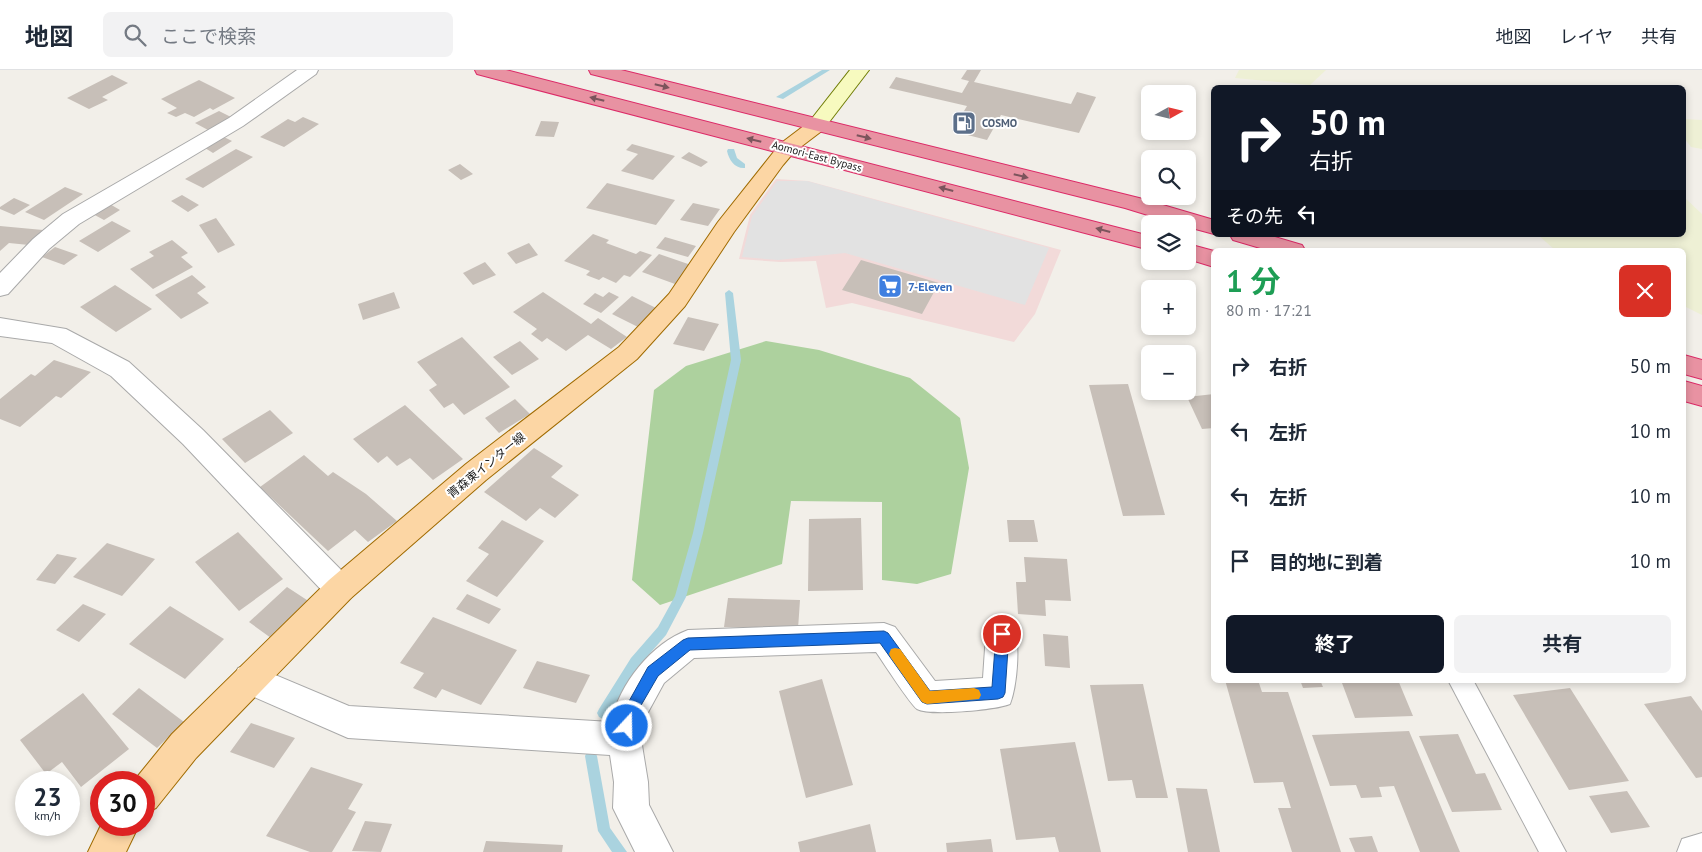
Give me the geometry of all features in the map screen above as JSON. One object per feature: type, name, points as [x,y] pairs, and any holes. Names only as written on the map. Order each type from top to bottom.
[{"type":"highway","name":"Aomori-East Bypass","points":[[484,70],[1141,240]]},
{"type":"highway","points":[[598,70],[816,126],[1131,203],[1211,226]]},
{"type":"highway","points":[[1248,237],[1287,248]]},
{"type":"highway","points":[[1196,254],[1211,258]]},
{"type":"highway","points":[[1686,365],[1702,370]]},
{"type":"highway","points":[[1686,392],[1702,396]]},
{"type":"main road","points":[[816,126],[860,70]]},
{"type":"main road","name":"青森東インター線","points":[[155,782],[184,746],[340,590],[476,472],[628,353],[677,300],[726,227],[787,148],[816,126]]},
{"type":"main road","points":[[106,852],[115,836]]},
{"type":"street","points":[[0,288],[41,244],[71,219],[236,122],[309,70]]},
{"type":"street","points":[[0,327],[57,335],[120,369],[194,437],[340,590]]},
{"type":"street","points":[[655,852],[631,808],[630,782],[624,738],[630,712],[653,672],[688,644],[884,637],[927,697],[998,693],[1002,634]]},
{"type":"street","points":[[249,679],[348,722],[624,738]]},
{"type":"street","points":[[1695,852],[1702,851]]},
{"type":"lane","points":[[1462,683],[1553,852]]},
{"type":"shaded area","points":[[776,179],[808,181],[1061,250],[1035,314],[1014,342],[852,303],[826,308],[816,261],[780,262],[739,259],[750,215]]},
{"type":"shaded area","points":[[777,181],[807,181],[1049,248],[1025,305],[845,253],[778,260],[742,257],[752,216]]},
{"type":"green space","points":[[1239,70],[1326,70],[1310,85],[1235,78]]},
{"type":"green space","points":[[1686,119],[1702,120],[1702,149],[1691,147],[1686,141]]},
{"type":"green space","points":[[1686,199],[1702,214],[1702,315],[1686,307],[1686,248],[1553,248],[1540,237],[1686,237]]},
{"type":"green space","points":[[766,341],[819,350],[910,378],[960,418],[969,468],[951,574],[917,584],[882,580],[882,502],[791,501],[782,564],[660,605],[632,580],[654,390],[686,366]]},
{"type":"building","points":[[967,70],[981,70],[974,82],[1071,104],[1077,92],[1096,97],[1079,133],[1001,115],[987,140],[952,131],[967,106],[889,88],[896,77],[962,93],[969,81],[961,79]]},
{"type":"building","points":[[112,75],[128,83],[102,97],[108,100],[89,109],[67,98]]},
{"type":"building","points":[[199,80],[235,98],[213,110],[210,108],[194,117],[185,113],[176,117],[167,113],[177,108],[161,99]]},
{"type":"building","points":[[219,111],[231,117],[208,130],[195,123]]},
{"type":"building","points":[[303,117],[319,124],[284,147],[260,137],[288,119],[295,122]]},
{"type":"building","points":[[541,121],[559,122],[554,137],[535,136]]},
{"type":"building","points":[[224,137],[232,141],[213,153],[205,148]]},
{"type":"building","points":[[632,144],[675,156],[653,180],[621,171],[638,154],[626,150]]},
{"type":"building","points":[[236,149],[253,157],[203,188],[185,179]]},
{"type":"building","points":[[689,152],[708,162],[701,167],[681,158]]},
{"type":"building","points":[[460,164],[473,174],[461,180],[448,170]]},
{"type":"building","points":[[607,183],[675,200],[656,225],[586,208]]},
{"type":"building","points":[[65,187],[83,194],[44,220],[25,212]]},
{"type":"building","points":[[182,195],[199,205],[188,212],[171,201]]},
{"type":"building","points":[[14,198],[30,205],[14,215],[0,209],[0,207]]},
{"type":"building","points":[[108,203],[120,210],[104,220],[91,213]]},
{"type":"building","points":[[693,203],[720,209],[708,226],[680,220]]},
{"type":"building","points":[[216,218],[235,245],[218,253],[199,225]]},
{"type":"building","points":[[112,221],[131,231],[98,252],[79,241]]},
{"type":"building","points":[[0,226],[43,230],[29,245],[9,243],[0,251]]},
{"type":"building","points":[[593,234],[609,240],[606,243],[636,254],[640,251],[652,255],[630,277],[624,275],[616,283],[603,277],[599,280],[586,275],[590,271],[564,261]]},
{"type":"building","points":[[665,237],[696,246],[688,257],[656,248]]},
{"type":"building","points":[[172,240],[188,253],[181,257],[193,267],[153,289],[130,269],[154,256],[149,252]]},
{"type":"building","points":[[529,243],[538,255],[516,264],[507,253]]},
{"type":"building","points":[[55,247],[78,255],[64,265],[42,257]]},
{"type":"building","points":[[659,254],[691,265],[675,284],[642,272]]},
{"type":"building","name":"7-Eleven","points":[[861,260],[939,283],[922,314],[842,290]]},
{"type":"building","points":[[485,262],[496,275],[473,285],[463,273]]},
{"type":"building","points":[[192,275],[206,287],[197,293],[209,303],[181,319],[155,295]]},
{"type":"building","points":[[115,285],[152,309],[116,332],[80,307]]},
{"type":"building","points":[[394,292],[400,308],[363,320],[358,304]]},
{"type":"building","points":[[543,292],[591,324],[598,318],[627,337],[611,349],[588,335],[566,351],[547,338],[542,342],[531,334],[537,329],[513,312]]},
{"type":"building","points":[[609,292],[619,297],[601,313],[583,304],[595,293],[603,297]]},
{"type":"building","points":[[632,296],[658,309],[638,327],[612,314]]},
{"type":"building","points":[[688,317],[719,324],[704,351],[673,344]]},
{"type":"building","points":[[462,337],[510,387],[464,415],[453,403],[444,408],[429,390],[437,385],[417,362]]},
{"type":"building","points":[[520,341],[539,359],[512,375],[493,357]]},
{"type":"building","points":[[54,360],[91,372],[61,398],[56,396],[20,427],[0,419],[0,399],[31,374],[35,376]]},
{"type":"building","points":[[1128,384],[1165,515],[1123,516],[1089,385]]},
{"type":"building","points":[[1211,394],[1211,428],[1202,429],[1188,400],[1196,400],[1196,396]]},
{"type":"building","points":[[515,399],[530,414],[499,433],[485,418]]},
{"type":"building","points":[[405,405],[463,459],[433,480],[410,458],[397,466],[387,456],[378,463],[353,439]]},
{"type":"building","points":[[270,410],[293,433],[245,463],[222,439]]},
{"type":"building","points":[[534,448],[563,466],[551,477],[579,495],[555,518],[540,508],[526,521],[484,492]]},
{"type":"building","points":[[304,455],[328,476],[333,472],[366,494],[397,521],[368,542],[355,530],[328,551],[260,487]]},
{"type":"building","points":[[861,518],[863,590],[808,591],[809,519]]},
{"type":"building","points":[[502,520],[544,541],[497,597],[466,581],[489,554],[478,548]]},
{"type":"building","points":[[1007,520],[1034,520],[1038,542],[1009,542]]},
{"type":"building","points":[[238,532],[283,579],[239,611],[195,562]]},
{"type":"building","points":[[107,543],[155,559],[122,596],[73,577]]},
{"type":"building","points":[[57,554],[77,558],[55,584],[36,580]]},
{"type":"building","points":[[1024,557],[1067,559],[1071,601],[1045,600],[1046,616],[1018,614],[1016,582],[1026,582]]},
{"type":"building","points":[[287,587],[310,602],[271,638],[249,622]]},
{"type":"building","points":[[467,594],[501,609],[489,624],[456,609]]},
{"type":"building","points":[[728,598],[800,600],[798,629],[724,627]]},
{"type":"building","points":[[83,604],[106,614],[79,642],[56,630]]},
{"type":"building","points":[[170,606],[224,639],[185,679],[129,644]]},
{"type":"building","points":[[433,617],[517,650],[481,705],[442,689],[436,698],[413,688],[424,673],[400,663]]},
{"type":"building","points":[[1043,634],[1068,636],[1070,668],[1045,666]]},
{"type":"building","points":[[537,661],[590,675],[576,703],[523,688]]},
{"type":"building","points":[[822,679],[853,785],[806,798],[779,691]]},
{"type":"building","points":[[1226,683],[1259,683],[1262,692],[1288,692],[1341,852],[1292,852],[1278,808],[1291,808],[1283,782],[1254,783]]},
{"type":"building","points":[[1301,683],[1321,683],[1323,687],[1303,688]]},
{"type":"building","points":[[1342,683],[1399,683],[1413,716],[1355,718]]},
{"type":"building","points":[[1143,684],[1168,798],[1136,798],[1132,780],[1108,781],[1090,685]]},
{"type":"building","points":[[139,688],[184,722],[157,748],[112,714]]},
{"type":"building","points":[[1570,688],[1629,781],[1569,790],[1513,695]]},
{"type":"building","points":[[83,693],[129,749],[101,771],[90,771],[90,780],[81,787],[80,771],[69,771],[62,762],[50,771],[44,771],[20,740]]},
{"type":"building","points":[[1691,696],[1702,711],[1702,777],[1696,778],[1644,704]]},
{"type":"building","points":[[251,723],[295,738],[274,768],[230,752]]},
{"type":"building","points":[[1409,731],[1460,852],[1420,852],[1394,786],[1379,787],[1382,797],[1361,798],[1356,785],[1330,786],[1312,735]]},
{"type":"building","points":[[1458,734],[1476,774],[1485,773],[1502,810],[1452,812],[1419,736]]},
{"type":"building","points":[[1075,742],[1101,852],[1059,852],[1055,837],[1016,840],[1000,749]]},
{"type":"building","points":[[311,767],[363,784],[348,809],[356,812],[332,852],[310,852],[266,836]]},
{"type":"building","points":[[1176,788],[1207,789],[1220,852],[1188,852]]},
{"type":"building","points":[[1627,791],[1650,827],[1611,833],[1589,796]]},
{"type":"building","points":[[365,821],[392,824],[381,852],[352,851]]},
{"type":"building","points":[[870,824],[876,852],[800,852],[798,842]]},
{"type":"building","points":[[1372,836],[1378,852],[1355,852],[1349,838]]},
{"type":"building","points":[[991,839],[993,852],[947,852],[946,843]]},
{"type":"building","points":[[486,841],[563,845],[562,852],[483,852]]},
{"type":"waterway","points":[[780,97],[827,70]]},
{"type":"waterway","points":[[731,151],[733,159],[742,166]]},
{"type":"waterway","points":[[603,713],[635,662],[662,631],[680,597],[698,533],[736,360],[729,293]]},
{"type":"waterway","points":[[591,756],[604,831],[620,852]]},
{"type":"slow traffic","points":[[895,654],[927,697],[974,695]]},
{"type":"place","name":"COSMO","points":[[964,123]]},
{"type":"place","name":"7-Eleven","points":[[890,286]]},
{"type":"route","points":[[627,726],[630,712],[653,672],[688,644],[884,637],[927,697],[998,693],[1002,634]]}]
